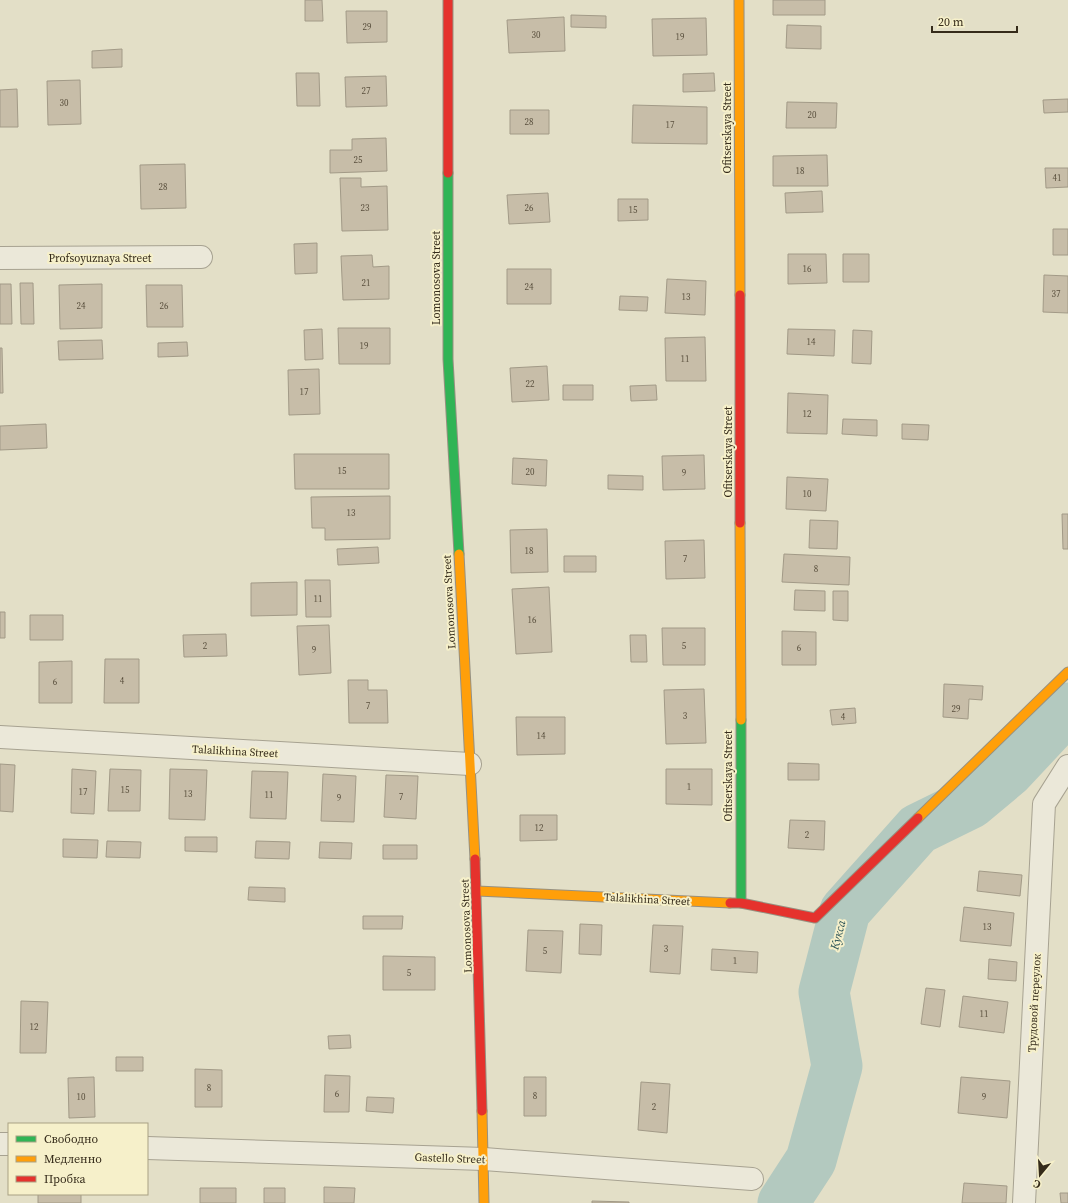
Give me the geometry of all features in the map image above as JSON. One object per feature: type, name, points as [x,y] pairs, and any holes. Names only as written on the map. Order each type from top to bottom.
[{"type":"street","name":"Lomonosova Street","points":[[448,0],[448,359],[477,891],[484,1203]]},
{"type":"street","name":"Ofitserskaya Street","points":[[739,0],[741,903]]},
{"type":"street","name":"Profsoyuznaya Street","points":[[0,258],[201,257]]},
{"type":"street","name":"Talalikhina Street","points":[[477,891],[741,903],[815,918],[1068,672]]},
{"type":"street","name":"Talalikhina Street","points":[[0,737],[470,764]]},
{"type":"street","name":"Трудовой переулок","points":[[1024,1203],[1044,804],[1068,766]]},
{"type":"street","name":"Gastello Street","points":[[148,1148],[484,1159],[752,1179]]},
{"type":"building","points":[[305,0],[322,0],[323,21],[305,21]]},
{"type":"building","points":[[773,0],[825,0],[825,15],[773,15]]},
{"type":"building","points":[[346,11],[387,11],[387,42],[347,43]]},
{"type":"building","points":[[571,15],[606,16],[606,28],[571,27]]},
{"type":"building","points":[[564,17],[565,51],[509,53],[507,20]]},
{"type":"building","points":[[706,18],[707,55],[653,56],[652,19]]},
{"type":"building","points":[[787,25],[821,26],[821,49],[786,48]]},
{"type":"building","points":[[122,49],[122,67],[92,68],[92,51]]},
{"type":"building","points":[[296,73],[319,73],[320,106],[297,106]]},
{"type":"building","points":[[714,73],[715,91],[683,92],[683,74]]},
{"type":"building","points":[[386,76],[387,106],[346,107],[345,77]]},
{"type":"building","points":[[80,80],[81,124],[48,125],[47,81]]},
{"type":"building","points":[[17,89],[18,127],[0,127],[0,90]]},
{"type":"building","points":[[1068,99],[1068,112],[1044,113],[1043,100]]},
{"type":"building","points":[[787,102],[837,103],[836,128],[786,128]]},
{"type":"building","points":[[633,105],[707,107],[707,144],[632,143]]},
{"type":"building","points":[[510,110],[549,110],[549,134],[510,134]]},
{"type":"building","points":[[386,138],[387,171],[330,173],[330,150],[352,150],[352,139]]},
{"type":"building","points":[[827,155],[828,186],[773,186],[773,156]]},
{"type":"building","points":[[185,164],[186,208],[141,209],[140,165]]},
{"type":"building","points":[[1045,168],[1068,168],[1068,187],[1046,188]]},
{"type":"building","points":[[340,178],[361,178],[361,187],[387,186],[388,230],[342,231]]},
{"type":"building","points":[[822,191],[823,212],[786,213],[785,193]]},
{"type":"building","points":[[548,193],[550,222],[509,224],[507,195]]},
{"type":"building","points":[[618,199],[648,199],[648,220],[618,221]]},
{"type":"building","points":[[1053,229],[1068,229],[1068,255],[1053,255]]},
{"type":"building","points":[[317,243],[317,273],[295,274],[294,244]]},
{"type":"building","points":[[788,254],[826,254],[827,283],[788,284]]},
{"type":"building","points":[[843,254],[869,254],[869,282],[843,282]]},
{"type":"building","points":[[372,255],[373,267],[389,266],[389,299],[343,300],[341,256]]},
{"type":"building","points":[[507,269],[551,269],[551,304],[507,304]]},
{"type":"building","points":[[1044,275],[1068,276],[1068,313],[1043,312]]},
{"type":"building","points":[[667,279],[706,281],[705,315],[665,313]]},
{"type":"building","points":[[20,283],[33,283],[34,324],[21,324]]},
{"type":"building","points":[[0,284],[11,284],[12,324],[0,324]]},
{"type":"building","points":[[102,284],[102,328],[60,329],[59,285]]},
{"type":"building","points":[[146,285],[182,285],[183,327],[147,327]]},
{"type":"building","points":[[620,296],[648,297],[647,311],[619,310]]},
{"type":"building","points":[[338,328],[390,328],[390,364],[339,364]]},
{"type":"building","points":[[322,329],[323,359],[305,360],[304,330]]},
{"type":"building","points":[[788,329],[835,330],[834,356],[787,354]]},
{"type":"building","points":[[853,330],[872,331],[871,364],[852,363]]},
{"type":"building","points":[[705,337],[706,381],[666,381],[665,338]]},
{"type":"building","points":[[102,340],[103,359],[59,360],[58,341]]},
{"type":"building","points":[[187,342],[188,356],[158,357],[158,343]]},
{"type":"building","points":[[0,348],[2,348],[3,393],[0,393]]},
{"type":"building","points":[[547,366],[549,400],[512,402],[510,368]]},
{"type":"building","points":[[319,369],[320,414],[289,415],[288,370]]},
{"type":"building","points":[[563,385],[593,385],[593,400],[563,400]]},
{"type":"building","points":[[656,385],[657,400],[631,401],[630,386]]},
{"type":"building","points":[[788,393],[828,395],[827,434],[787,433]]},
{"type":"building","points":[[843,419],[877,420],[877,436],[842,434]]},
{"type":"building","points":[[46,424],[47,448],[0,450],[0,426]]},
{"type":"building","points":[[902,424],[929,425],[928,440],[902,439]]},
{"type":"building","points":[[294,454],[389,454],[389,489],[295,489]]},
{"type":"building","points":[[704,455],[705,489],[663,490],[662,456]]},
{"type":"building","points":[[513,458],[547,460],[546,486],[512,484]]},
{"type":"building","points":[[608,475],[643,476],[643,490],[608,489]]},
{"type":"building","points":[[787,477],[828,479],[826,511],[786,509]]},
{"type":"building","points":[[390,496],[390,539],[325,540],[325,528],[312,528],[311,497]]},
{"type":"building","points":[[1062,514],[1068,514],[1068,549],[1063,549]]},
{"type":"building","points":[[810,520],[838,521],[837,549],[809,548]]},
{"type":"building","points":[[547,529],[548,572],[511,573],[510,530]]},
{"type":"building","points":[[704,540],[705,578],[666,579],[665,541]]},
{"type":"building","points":[[378,547],[379,563],[338,565],[337,549]]},
{"type":"building","points":[[784,554],[850,557],[849,585],[782,582]]},
{"type":"building","points":[[564,556],[596,556],[596,572],[564,572]]},
{"type":"building","points":[[305,580],[330,580],[331,617],[306,617]]},
{"type":"building","points":[[297,582],[297,615],[251,616],[251,583]]},
{"type":"building","points":[[549,587],[552,652],[516,654],[512,589]]},
{"type":"building","points":[[795,590],[825,591],[825,611],[794,610]]},
{"type":"building","points":[[833,591],[848,591],[848,621],[833,620]]},
{"type":"building","points":[[0,612],[5,612],[5,638],[0,638]]},
{"type":"building","points":[[30,615],[63,615],[63,640],[30,640]]},
{"type":"building","points":[[329,625],[331,673],[299,675],[297,626]]},
{"type":"building","points":[[662,628],[705,628],[705,665],[663,665]]},
{"type":"building","points":[[782,631],[816,632],[816,665],[782,665]]},
{"type":"building","points":[[226,634],[227,656],[184,657],[183,635]]},
{"type":"building","points":[[630,635],[646,635],[647,662],[631,662]]},
{"type":"building","points":[[105,659],[139,659],[139,703],[104,703]]},
{"type":"building","points":[[72,661],[72,703],[39,703],[39,662]]},
{"type":"building","points":[[348,680],[368,680],[368,690],[387,690],[388,723],[349,723]]},
{"type":"building","points":[[944,684],[983,686],[982,700],[969,699],[968,719],[943,717]]},
{"type":"building","points":[[704,689],[706,743],[666,744],[664,690]]},
{"type":"building","points":[[855,708],[856,723],[832,725],[830,710]]},
{"type":"building","points":[[516,717],[565,717],[565,754],[517,755]]},
{"type":"building","points":[[788,763],[819,764],[819,780],[788,780]]},
{"type":"building","points":[[0,764],[15,765],[13,812],[0,811]]},
{"type":"building","points":[[72,769],[96,771],[94,814],[71,813]]},
{"type":"building","points":[[110,769],[141,770],[140,811],[108,811]]},
{"type":"building","points":[[170,769],[207,770],[205,820],[169,819]]},
{"type":"building","points":[[666,769],[712,769],[712,805],[666,804]]},
{"type":"building","points":[[252,771],[288,772],[286,819],[250,818]]},
{"type":"building","points":[[323,774],[356,776],[354,822],[321,821]]},
{"type":"building","points":[[386,775],[418,776],[416,819],[384,817]]},
{"type":"building","points":[[520,815],[557,815],[557,840],[520,841]]},
{"type":"building","points":[[790,820],[825,821],[824,850],[788,848]]},
{"type":"building","points":[[185,837],[217,837],[217,852],[185,851]]},
{"type":"building","points":[[63,839],[98,840],[97,858],[63,857]]},
{"type":"building","points":[[107,841],[141,842],[140,858],[106,857]]},
{"type":"building","points":[[256,841],[290,842],[289,859],[255,858]]},
{"type":"building","points":[[320,842],[352,843],[351,859],[319,858]]},
{"type":"building","points":[[383,845],[417,845],[417,859],[383,859]]},
{"type":"building","points":[[979,871],[1022,875],[1020,896],[977,891]]},
{"type":"building","points":[[249,887],[285,888],[285,902],[248,900]]},
{"type":"building","points":[[964,907],[1014,913],[1011,946],[960,941]]},
{"type":"building","points":[[363,916],[403,916],[402,929],[363,929]]},
{"type":"building","points":[[580,924],[602,925],[601,955],[579,954]]},
{"type":"building","points":[[653,925],[683,926],[680,974],[650,972]]},
{"type":"building","points":[[528,930],[563,931],[561,973],[526,971]]},
{"type":"building","points":[[712,949],[758,952],[757,973],[711,970]]},
{"type":"building","points":[[383,956],[435,957],[435,990],[383,990]]},
{"type":"building","points":[[989,959],[1017,962],[1016,981],[988,979]]},
{"type":"building","points":[[926,988],[945,990],[940,1027],[921,1024]]},
{"type":"building","points":[[963,996],[1008,1002],[1004,1033],[959,1027]]},
{"type":"building","points":[[21,1001],[48,1002],[46,1053],[20,1053]]},
{"type":"building","points":[[350,1035],[351,1048],[329,1049],[328,1036]]},
{"type":"building","points":[[116,1057],[143,1057],[143,1071],[116,1071]]},
{"type":"building","points":[[195,1069],[222,1070],[222,1107],[195,1107]]},
{"type":"building","points":[[325,1075],[350,1076],[349,1112],[324,1112]]},
{"type":"building","points":[[94,1077],[95,1117],[69,1118],[68,1078]]},
{"type":"building","points":[[524,1077],[546,1077],[546,1116],[524,1116]]},
{"type":"building","points":[[961,1077],[1010,1081],[1007,1118],[958,1113]]},
{"type":"building","points":[[641,1082],[670,1084],[667,1133],[638,1130]]},
{"type":"building","points":[[367,1097],[394,1098],[393,1113],[366,1111]]},
{"type":"building","points":[[964,1183],[1007,1186],[1006,1203],[962,1203]]},
{"type":"building","points":[[324,1187],[355,1188],[354,1203],[324,1203]]},
{"type":"building","points":[[200,1188],[236,1188],[236,1203],[200,1203]]},
{"type":"building","points":[[264,1188],[285,1188],[285,1203],[264,1203]]},
{"type":"building","points":[[1060,1193],[1068,1193],[1068,1203],[1061,1203]]},
{"type":"building","points":[[38,1195],[81,1195],[81,1203],[38,1203]]},
{"type":"building","points":[[592,1201],[629,1202],[629,1203],[592,1203]]},
{"type":"waterway","name":"Кукса","points":[[783,1203],[811,1160],[837,1066],[824,992],[845,911],[918,829],[971,803],[1008,772],[1068,708]]},
{"type":"traffic: fast","points":[[448,173],[448,359],[459,554]]},
{"type":"traffic: fast","points":[[741,720],[741,903]]},
{"type":"traffic: slow","points":[[739,0],[740,295]]},
{"type":"traffic: slow","points":[[740,523],[741,720]]},
{"type":"traffic: slow","points":[[459,554],[475,859]]},
{"type":"traffic: slow","points":[[918,818],[1068,672]]},
{"type":"traffic: slow","points":[[477,891],[730,903]]},
{"type":"traffic: slow","points":[[482,1111],[484,1203]]},
{"type":"traffic: jam","points":[[448,0],[448,173]]},
{"type":"traffic: jam","points":[[740,295],[740,523]]},
{"type":"traffic: jam","points":[[730,903],[741,903],[815,918],[918,818]]},
{"type":"traffic: jam","points":[[475,859],[482,1111]]}]
